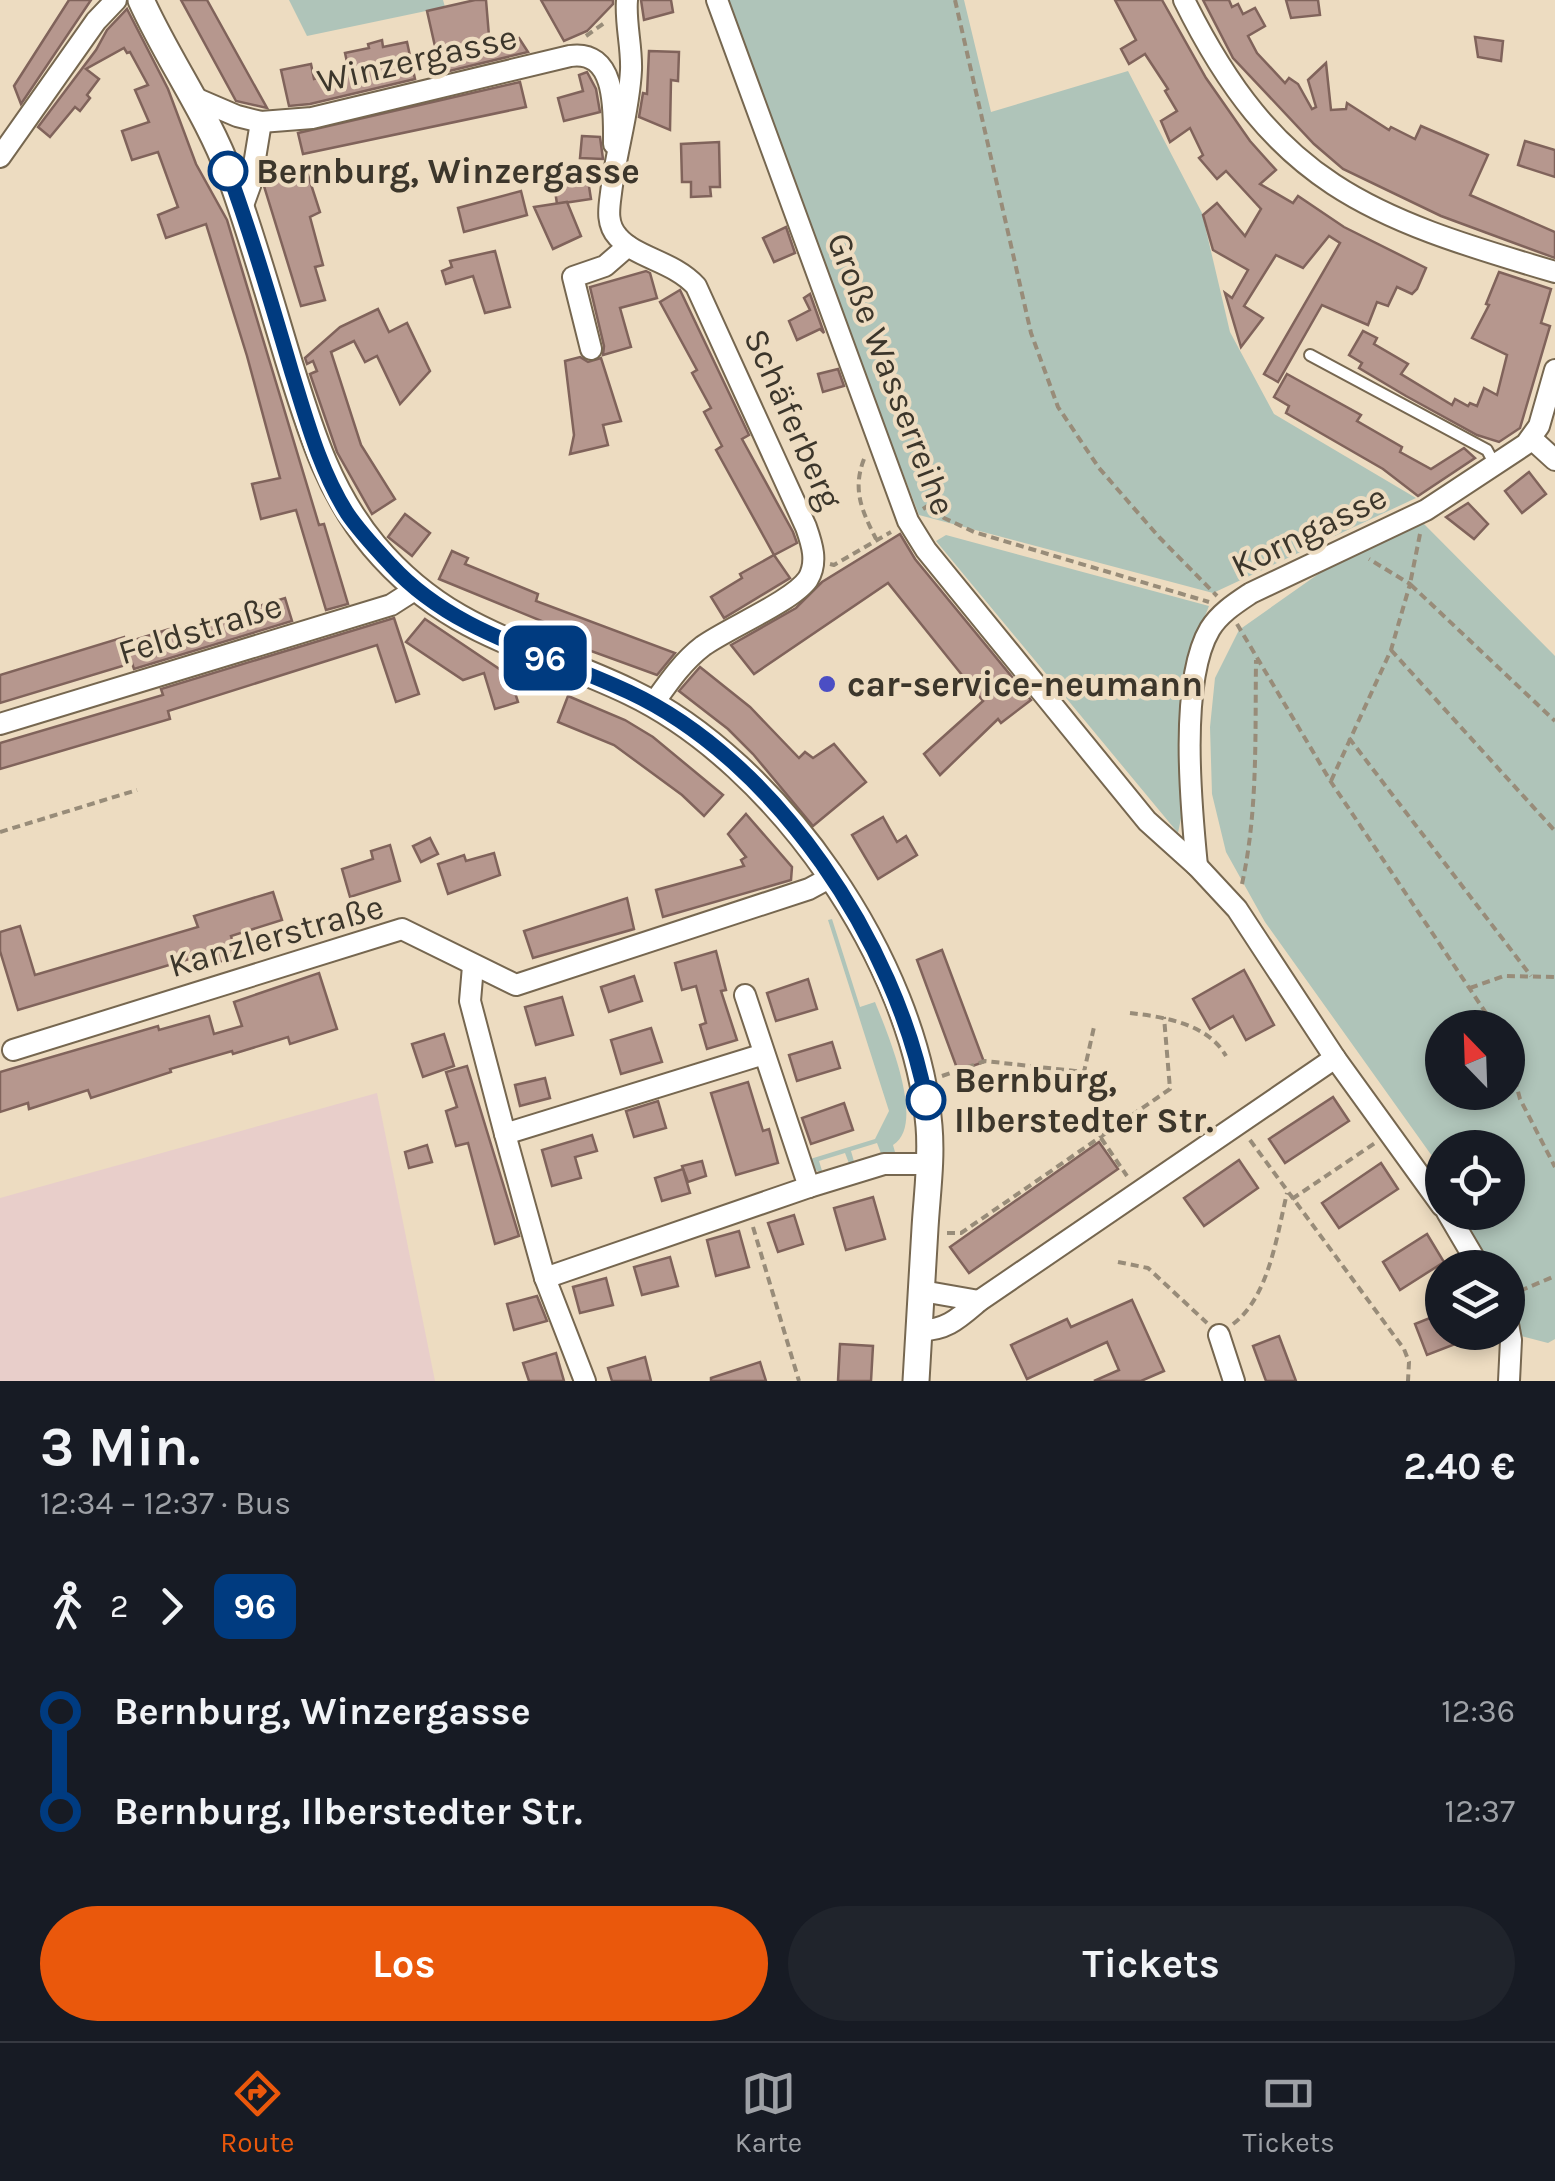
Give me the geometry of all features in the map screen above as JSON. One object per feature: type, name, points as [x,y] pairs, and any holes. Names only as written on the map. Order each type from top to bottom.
[{"type":"street","points":[[0,158],[96,21],[116,0]]},
{"type":"street","points":[[141,0],[195,98],[242,208],[324,468],[348,514],[392,568],[450,615],[653,704],[738,769],[787,818],[833,876],[897,1002],[922,1082],[929,1164],[916,1381]]},
{"type":"street","points":[[591,349],[572,278],[605,266],[628,246],[615,234],[609,220],[614,166],[627,120],[631,65],[627,0]]},
{"type":"street","name":"Große Wasserreihe","points":[[717,0],[908,521],[926,550],[1147,821],[1198,866],[1237,909],[1335,1058],[1425,1182]]},
{"type":"street","points":[[1184,0],[1240,98],[1262,125],[1326,181],[1361,204],[1444,240],[1555,272]]},
{"type":"street","name":"Winzergasse","points":[[195,98],[261,122],[312,118],[570,56],[587,56],[600,63],[608,80],[614,166]]},
{"type":"street","points":[[242,208],[251,183],[261,122]]},
{"type":"street","name":"Schäferberg","points":[[628,246],[685,274],[706,303],[806,527],[814,558],[812,570],[800,587],[706,644],[686,660],[653,704]]},
{"type":"street","points":[[1555,370],[1532,440],[1555,460]]},
{"type":"street","name":"Korngasse","points":[[1198,866],[1190,794],[1196,666],[1210,629],[1228,608],[1251,593],[1426,510],[1532,440]]},
{"type":"street","name":"Feldstraße","points":[[0,724],[391,605],[416,589]]},
{"type":"street","name":"Kanzlerstraße","points":[[13,1050],[402,929],[516,985],[809,889],[833,876]]},
{"type":"street","points":[[473,966],[470,1001],[505,1134],[546,1278],[585,1381]]},
{"type":"street","points":[[745,995],[809,1186]]},
{"type":"street","points":[[505,1134],[764,1054]]},
{"type":"street","points":[[919,1330],[936,1331],[950,1325],[978,1301],[1335,1058]]},
{"type":"street","points":[[546,1278],[809,1186],[884,1164],[929,1164]]},
{"type":"street","points":[[922,1291],[978,1301]]},
{"type":"street","points":[[1219,1335],[1234,1381]]},
{"type":"street","points":[[1509,1381],[1511,1350]]},
{"type":"lane","points":[[1310,355],[1486,450],[1495,466]]},
{"type":"path","points":[[955,0],[1030,333],[1058,407],[1100,468],[1159,537],[1228,608],[1331,782],[1484,1010]]},
{"type":"path","points":[[856,479],[861,510],[877,541]]},
{"type":"path","points":[[854,554],[929,505],[944,518],[974,532],[1228,608]]},
{"type":"path","points":[[1331,782],[1390,650],[1426,510]]},
{"type":"path","points":[[1347,547],[1410,584],[1555,721]]},
{"type":"path","points":[[1390,650],[1555,831]]},
{"type":"path","points":[[1237,909],[1248,857],[1255,772],[1256,660]]},
{"type":"path","points":[[1349,738],[1531,976]]},
{"type":"path","points":[[0,832],[136,790]]},
{"type":"path","points":[[1470,988],[1504,976],[1555,976]]},
{"type":"path","points":[[1130,1013],[1164,1017],[1216,1038],[1226,1056]]},
{"type":"path","points":[[944,1233],[960,1233],[1170,1090],[1164,1017]]},
{"type":"path","points":[[922,1082],[985,1062],[1084,1072],[1094,1027]]},
{"type":"path","points":[[1525,1110],[1555,1167]]},
{"type":"path","points":[[1239,1123],[1404,1348],[1408,1381]]},
{"type":"path","points":[[1292,1199],[1390,1133]]},
{"type":"path","points":[[1101,1138],[1128,1178]]},
{"type":"path","points":[[1118,1262],[1148,1268],[1219,1335],[1244,1316],[1266,1274],[1287,1193]]},
{"type":"path","points":[[748,1207],[799,1381]]},
{"type":"path","points":[[1525,1289],[1555,1276]]},
{"type":"shaded area","points":[[377,1093],[435,1381],[0,1381],[0,1198]]},
{"type":"green space","points":[[289,0],[443,0],[445,7],[307,36]]},
{"type":"green space","points":[[728,0],[964,0],[991,112],[1128,71],[1202,213],[1230,332],[1274,414],[1416,498],[1213,593],[919,515],[802,211]]},
{"type":"green space","points":[[1423,523],[1555,656],[1555,1339],[1548,1343],[1525,1337],[1525,1250],[1480,1250],[1471,1230],[1525,1230],[1525,1130],[1425,1130],[1425,1146],[1265,922],[1226,852],[1212,794],[1210,727],[1215,678],[1239,630],[1324,570]]},
{"type":"green space","points":[[946,535],[1209,606],[1193,646],[1188,783],[1178,833],[936,541]]},
{"type":"green space","points":[[832,919],[860,1007],[875,1002],[888,1034],[901,1077],[906,1118],[902,1134],[893,1145],[895,1152],[882,1156],[877,1143],[851,1151],[855,1165],[850,1166],[845,1153],[819,1161],[823,1174],[810,1167],[807,1160],[875,1139],[889,1111],[828,920]]},
{"type":"building","points":[[69,0],[91,0],[21,104],[14,86]]},
{"type":"building","points":[[181,0],[207,0],[267,108],[236,101]]},
{"type":"building","points":[[486,0],[490,48],[519,38],[528,52],[441,73],[427,11]]},
{"type":"building","points":[[541,0],[613,0],[613,4],[587,31],[564,41]]},
{"type":"building","points":[[641,0],[671,0],[673,12],[644,20]]},
{"type":"building","points":[[1115,0],[1162,0],[1206,78],[1250,141],[1276,170],[1260,184],[1293,203],[1298,196],[1344,227],[1426,268],[1417,289],[1412,294],[1397,287],[1388,306],[1377,302],[1368,325],[1322,305],[1278,382],[1264,374],[1340,243],[1329,236],[1303,268],[1276,255],[1244,306],[1263,318],[1241,347],[1225,293],[1232,298],[1248,270],[1213,250],[1203,215],[1217,203],[1245,236],[1261,209],[1226,171],[1217,179],[1199,158],[1203,155],[1190,128],[1170,142],[1161,121],[1177,111],[1145,54],[1129,64],[1121,49],[1136,40]]},
{"type":"building","points":[[1203,0],[1229,0],[1232,7],[1238,4],[1243,14],[1255,8],[1265,26],[1248,36],[1257,53],[1285,83],[1289,78],[1298,84],[1312,109],[1316,107],[1308,80],[1326,63],[1331,110],[1346,109],[1347,103],[1389,130],[1391,127],[1415,139],[1421,126],[1488,155],[1470,195],[1555,232],[1555,258],[1441,216],[1343,169],[1314,144],[1233,58]]},
{"type":"building","points":[[1286,0],[1318,0],[1320,15],[1291,18]]},
{"type":"building","points":[[127,9],[168,89],[196,164],[227,220],[319,525],[324,524],[348,604],[326,610],[296,510],[261,519],[252,484],[280,478],[247,356],[206,224],[166,238],[158,215],[178,207],[158,152],[132,160],[122,131],[149,122],[135,90],[148,85],[130,52],[124,48],[86,69],[99,79],[87,95],[90,98],[80,111],[75,107],[50,137],[38,127],[107,30]]},
{"type":"building","points":[[1475,37],[1503,41],[1501,61],[1478,57]]},
{"type":"building","points":[[382,40],[383,47],[407,42],[415,79],[289,106],[281,70],[311,64],[314,79],[349,71],[345,53],[369,48],[368,44]]},
{"type":"building","points":[[649,51],[679,52],[678,81],[671,80],[670,130],[639,117],[643,93],[647,94]]},
{"type":"building","points":[[587,72],[596,89],[600,112],[564,121],[558,98],[583,91],[579,75]]},
{"type":"building","points":[[520,82],[526,107],[303,154],[298,133]]},
{"type":"building","points":[[582,136],[600,137],[603,159],[580,158]]},
{"type":"building","points":[[1525,141],[1555,150],[1555,177],[1518,165]]},
{"type":"building","points":[[719,142],[720,187],[710,187],[711,196],[691,197],[691,182],[682,182],[681,144]]},
{"type":"building","points":[[307,172],[320,212],[310,217],[323,265],[315,267],[325,300],[301,306],[264,186]]},
{"type":"building","points":[[588,180],[591,199],[557,204],[554,184]]},
{"type":"building","points":[[521,191],[527,215],[464,232],[458,208]]},
{"type":"building","points":[[567,202],[581,236],[553,249],[534,207]]},
{"type":"building","points":[[786,227],[795,253],[774,262],[763,238]]},
{"type":"building","points":[[495,251],[510,307],[485,313],[473,276],[446,284],[442,271],[452,267],[450,261]]},
{"type":"building","points":[[646,271],[657,298],[620,308],[631,347],[603,355],[590,287]]},
{"type":"building","points":[[1499,272],[1551,289],[1541,323],[1550,326],[1520,428],[1499,442],[1477,435],[1406,396],[1359,368],[1362,363],[1349,355],[1363,331],[1377,338],[1374,344],[1408,364],[1401,374],[1452,405],[1455,399],[1477,406],[1484,388],[1497,395],[1507,355],[1472,338],[1489,305],[1486,304]]},
{"type":"building","points":[[680,290],[749,435],[742,439],[797,543],[774,555],[716,450],[722,446],[704,412],[711,408],[692,373],[697,370],[660,302]]},
{"type":"building","points":[[810,294],[824,333],[820,329],[797,340],[789,321],[810,310],[804,298]]},
{"type":"building","points":[[378,309],[389,332],[407,323],[430,371],[400,404],[377,356],[365,362],[354,341],[331,352],[361,445],[395,499],[372,514],[337,452],[310,374],[317,371],[313,361],[307,364],[305,358],[340,327]]},
{"type":"building","points":[[580,357],[588,362],[601,358],[621,421],[603,425],[608,445],[570,454],[574,435],[565,361]]},
{"type":"building","points":[[838,369],[844,386],[823,392],[818,374]]},
{"type":"building","points":[[1287,374],[1361,415],[1357,421],[1431,469],[1464,448],[1475,458],[1418,496],[1383,469],[1286,413],[1289,406],[1274,397]]},
{"type":"building","points":[[1529,472],[1546,494],[1522,513],[1505,491]]},
{"type":"building","points":[[1468,503],[1488,524],[1474,539],[1446,517]]},
{"type":"building","points":[[405,514],[430,533],[412,556],[388,537]]},
{"type":"building","points":[[900,534],[915,559],[1031,700],[1001,723],[998,719],[940,775],[924,754],[983,701],[888,583],[754,674],[731,645],[796,608],[822,582]]},
{"type":"building","points":[[452,551],[468,558],[465,564],[538,594],[536,601],[675,653],[657,675],[547,635],[549,624],[439,579]]},
{"type":"building","points":[[774,555],[790,578],[724,618],[711,597],[742,578],[740,574]]},
{"type":"building","points":[[285,598],[292,621],[134,669],[132,663],[0,703],[0,675],[124,637],[125,643],[169,629],[170,633]]},
{"type":"building","points":[[394,618],[419,694],[396,702],[377,645],[168,711],[170,719],[0,769],[0,743],[163,695],[161,689]]},
{"type":"building","points":[[425,619],[501,670],[507,668],[518,702],[495,709],[484,673],[463,680],[406,642]]},
{"type":"building","points":[[700,667],[750,707],[799,758],[805,752],[813,758],[834,744],[866,782],[813,826],[753,754],[679,691]]},
{"type":"building","points":[[568,696],[625,720],[653,737],[723,795],[704,816],[614,745],[558,722]]},
{"type":"building","points":[[746,814],[792,867],[791,880],[663,917],[656,890],[744,866],[741,860],[746,857],[728,834]]},
{"type":"building","points":[[883,817],[897,842],[906,836],[917,855],[878,879],[852,835]]},
{"type":"building","points":[[430,838],[438,854],[421,862],[413,846]]},
{"type":"building","points":[[390,845],[400,881],[350,897],[342,869],[373,859],[371,851]]},
{"type":"building","points":[[494,853],[500,875],[448,894],[438,864],[464,855],[466,861]]},
{"type":"building","points":[[273,892],[282,920],[231,936],[237,956],[210,965],[206,954],[18,1010],[0,951],[0,932],[20,926],[35,975],[198,927],[194,916]]},
{"type":"building","points":[[627,898],[634,929],[533,958],[524,931]]},
{"type":"building","points":[[942,950],[984,1062],[958,1071],[917,960]]},
{"type":"building","points":[[716,951],[726,990],[721,991],[737,1040],[707,1049],[700,1025],[706,1023],[696,986],[682,990],[675,963]]},
{"type":"building","points":[[1244,970],[1274,1025],[1246,1040],[1233,1016],[1210,1029],[1193,999]]},
{"type":"building","points":[[319,973],[337,1029],[290,1044],[288,1037],[233,1054],[232,1051],[91,1098],[88,1090],[29,1109],[28,1103],[0,1112],[0,1072],[158,1026],[159,1030],[209,1016],[214,1034],[242,1026],[234,1002]]},
{"type":"building","points":[[634,976],[642,1001],[609,1012],[601,987]]},
{"type":"building","points":[[808,979],[817,1009],[776,1021],[767,993]]},
{"type":"building","points":[[562,997],[573,1035],[536,1045],[525,1007]]},
{"type":"building","points":[[651,1028],[662,1062],[621,1074],[611,1040]]},
{"type":"building","points":[[444,1034],[454,1066],[423,1077],[412,1044]]},
{"type":"building","points":[[832,1042],[840,1068],[797,1081],[789,1055]]},
{"type":"building","points":[[467,1066],[519,1236],[495,1244],[468,1143],[456,1146],[446,1111],[457,1107],[446,1072]]},
{"type":"building","points":[[545,1078],[550,1098],[520,1106],[515,1085]]},
{"type":"building","points":[[748,1082],[763,1131],[769,1129],[778,1163],[736,1175],[711,1093]]},
{"type":"building","points":[[1333,1097],[1349,1121],[1285,1163],[1269,1139]]},
{"type":"building","points":[[658,1101],[666,1128],[634,1137],[626,1111]]},
{"type":"building","points":[[844,1103],[853,1130],[811,1144],[802,1118]]},
{"type":"building","points":[[592,1135],[597,1151],[575,1157],[581,1178],[552,1186],[542,1150]]},
{"type":"building","points":[[1099,1142],[1118,1169],[969,1273],[950,1247]]},
{"type":"building","points":[[427,1145],[432,1162],[409,1168],[405,1152]]},
{"type":"building","points":[[1239,1160],[1258,1188],[1204,1226],[1184,1198]]},
{"type":"building","points":[[702,1161],[706,1176],[688,1182],[682,1166]]},
{"type":"building","points":[[1381,1163],[1398,1189],[1339,1228],[1322,1203]]},
{"type":"building","points":[[683,1169],[690,1193],[662,1201],[655,1178]]},
{"type":"building","points":[[873,1197],[885,1239],[846,1250],[834,1208]]},
{"type":"building","points":[[794,1215],[803,1244],[778,1252],[768,1223]]},
{"type":"building","points":[[739,1231],[749,1267],[716,1276],[707,1240]]},
{"type":"building","points":[[1427,1234],[1437,1250],[1425,1250],[1425,1274],[1400,1290],[1383,1262]]},
{"type":"building","points":[[670,1257],[678,1286],[642,1295],[634,1267]]},
{"type":"building","points":[[606,1278],[613,1305],[580,1313],[573,1287]]},
{"type":"building","points":[[537,1296],[547,1321],[514,1330],[507,1304]]},
{"type":"building","points":[[1132,1300],[1164,1371],[1141,1381],[1094,1381],[1119,1370],[1107,1342],[1027,1379],[1011,1345],[1067,1319],[1071,1327]]},
{"type":"building","points":[[1425,1320],[1425,1350],[1415,1324]]},
{"type":"building","points":[[1279,1336],[1296,1381],[1266,1381],[1253,1346]]},
{"type":"building","points":[[840,1344],[873,1346],[871,1381],[838,1381]]},
{"type":"building","points":[[556,1353],[564,1381],[529,1381],[523,1363]]},
{"type":"building","points":[[645,1357],[651,1381],[612,1381],[608,1368]]},
{"type":"building","points":[[760,1362],[766,1381],[711,1381],[711,1378]]},
{"type":"bus line","name":"96","points":[[228,171],[317,453],[348,514],[392,568],[450,615],[653,704],[714,749],[763,793],[819,856],[848,902],[897,1002],[926,1100]]},
{"type":"place","name":"Bernburg, Winzergasse","points":[[228,171]]},
{"type":"place","name":"car-service-neumann","points":[[827,684]]},
{"type":"place","name":"Bernburg, Ilberstedter Str.","points":[[926,1100]]}]
